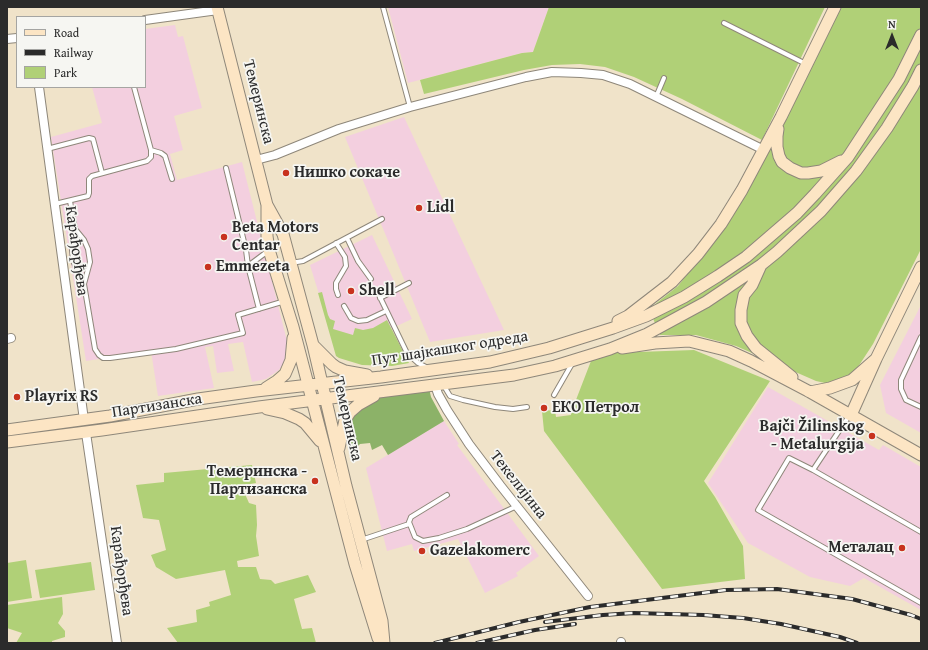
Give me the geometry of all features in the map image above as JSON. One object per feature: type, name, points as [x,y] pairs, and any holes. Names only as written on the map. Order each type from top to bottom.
[{"type":"main road","points":[[595,334],[628,316],[672,282],[698,254],[721,224],[742,190],[781,118],[836,7]]},
{"type":"main road","name":"Темеринска","points":[[218,9],[268,205],[283,234],[313,345],[346,486],[382,620],[384,643]]},
{"type":"main road","name":"Пут шајкашког одреда","points":[[309,385],[432,370],[490,362],[520,356],[631,322],[663,308],[711,281],[740,261],[797,213],[848,156],[899,79],[921,35]]},
{"type":"main road","name":"Пут шајкашког одреда","points":[[311,400],[514,375],[555,366],[610,349],[647,334],[706,302],[761,265],[805,227],[856,171],[887,128],[921,70]]},
{"type":"main road","points":[[781,118],[776,147],[778,156],[782,162],[790,168],[801,173],[808,173],[828,168],[848,156]]},
{"type":"main road","points":[[764,150],[778,156]]},
{"type":"main road","name":"Темеринска","points":[[268,205],[266,236],[309,385],[311,400],[355,564],[378,638],[381,643]]},
{"type":"main road","points":[[761,265],[752,284],[744,295],[740,310],[741,323],[747,336],[756,348],[810,392]]},
{"type":"main road","points":[[851,414],[921,267]]},
{"type":"main road","points":[[263,390],[277,382],[285,374],[291,360],[293,327]]},
{"type":"main road","points":[[610,349],[671,342],[689,342],[729,351],[752,361],[851,414],[921,455]]},
{"type":"main road","points":[[313,345],[336,367],[351,372],[381,377]]},
{"type":"main road","points":[[810,392],[830,388],[852,380],[876,359]]},
{"type":"main road","name":"Партизанска","points":[[7,430],[84,420],[263,390],[309,385]]},
{"type":"main road","points":[[338,452],[346,420],[350,412],[370,397],[382,392]]},
{"type":"main road","name":"Партизанска","points":[[7,442],[311,400]]},
{"type":"main road","points":[[259,407],[285,413],[299,419],[324,446]]},
{"type":"street","points":[[146,20],[218,9]]},
{"type":"street","points":[[256,160],[275,155],[339,129],[410,107],[526,77],[552,72],[603,75],[630,84],[764,150]]},
{"type":"street","name":"Карађорђева","points":[[39,88],[84,420]]},
{"type":"street","name":"Текелијина","points":[[439,385],[438,394],[457,427],[588,596]]},
{"type":"street","name":"Карађорђева","points":[[86,432],[117,643]]},
{"type":"lane","points":[[383,7],[410,107]]},
{"type":"lane","points":[[724,23],[807,65]]},
{"type":"lane","points":[[656,97],[664,78]]},
{"type":"lane","points":[[55,204],[88,196],[88,179],[92,176],[147,161],[151,157],[151,150],[134,88]]},
{"type":"lane","points":[[47,149],[89,138],[93,139],[102,173]]},
{"type":"lane","points":[[151,150],[165,156],[172,179]]},
{"type":"lane","points":[[226,168],[259,309]]},
{"type":"lane","points":[[70,201],[75,229],[72,250],[73,261],[84,284],[95,349],[103,358],[176,349],[243,333],[238,315],[285,301]]},
{"type":"lane","points":[[291,264],[303,261],[382,220]]},
{"type":"lane","points":[[75,229],[84,240],[88,249],[90,262],[84,284]]},
{"type":"lane","points":[[347,238],[358,261],[371,279]]},
{"type":"lane","points":[[336,243],[345,257],[346,266],[336,283],[338,295]]},
{"type":"lane","points":[[248,266],[270,250]]},
{"type":"lane","points":[[380,298],[409,284]]},
{"type":"lane","points":[[377,291],[407,353],[418,363],[432,370]]},
{"type":"lane","points":[[344,306],[351,318],[358,321],[367,320],[386,311]]},
{"type":"lane","points":[[921,338],[901,380],[901,389],[906,400],[921,408]]},
{"type":"lane","points":[[554,394],[574,360]]},
{"type":"lane","points":[[439,385],[450,396],[463,400],[495,407],[513,409],[527,408]]},
{"type":"lane","points":[[813,470],[851,414]]},
{"type":"lane","points":[[921,532],[813,470],[789,458],[758,510],[921,603]]},
{"type":"lane","points":[[447,495],[411,517],[409,524],[415,537],[423,541],[430,540],[467,529],[517,506]]},
{"type":"lane","points":[[361,540],[409,524]]},
{"type":"shaded area","points":[[388,7],[549,7],[533,52],[522,53],[408,83]]},
{"type":"shaded area","points":[[175,25],[178,37],[183,36],[202,108],[174,116],[183,150],[170,154],[177,180],[242,162],[288,345],[286,360],[279,370],[266,379],[252,382],[243,342],[228,344],[234,371],[217,373],[213,346],[205,347],[214,388],[158,396],[151,351],[86,361],[51,137],[102,123],[92,88],[146,88],[146,29]]},
{"type":"shaded area","points":[[404,117],[504,330],[430,342],[345,137]]},
{"type":"shaded area","points":[[372,235],[412,319],[362,342],[330,330],[310,265]]},
{"type":"shaded area","points":[[921,305],[921,433],[886,413],[880,385]]},
{"type":"shaded area","points":[[768,387],[879,450],[883,445],[921,467],[921,610],[864,578],[850,586],[810,577],[748,543],[708,483]]},
{"type":"shaded area","points":[[444,421],[459,444],[457,445],[539,556],[516,573],[518,576],[485,593],[458,539],[414,551],[412,544],[387,551],[366,468]]},
{"type":"green space","points":[[549,7],[825,7],[762,140],[682,99],[634,77],[605,67],[580,64],[552,65],[524,70],[424,94],[420,80],[522,53],[533,52]]},
{"type":"green space","points":[[838,7],[921,7],[921,249],[873,344],[856,370],[848,377],[837,382],[825,383],[816,381],[736,346],[696,335],[660,335],[649,309],[678,286],[698,260]]},
{"type":"green space","points":[[322,292],[328,315],[330,319],[335,321],[333,329],[353,335],[355,328],[363,330],[373,328],[387,320],[409,363],[392,366],[362,365],[336,356],[318,293]]},
{"type":"green space","points":[[694,350],[770,381],[704,481],[715,497],[743,546],[745,579],[662,589],[544,431],[542,411],[555,410],[556,417],[571,415],[570,406],[574,405],[591,361],[610,353]]},
{"type":"green space","points":[[429,388],[431,397],[444,421],[388,455],[382,445],[372,450],[370,443],[360,444],[357,447],[349,445],[348,424],[352,413],[380,396]]},
{"type":"green space","points":[[252,465],[256,483],[238,486],[239,494],[245,494],[249,503],[256,505],[256,536],[259,556],[237,561],[238,567],[256,567],[260,579],[271,580],[275,584],[308,575],[316,592],[294,599],[302,629],[312,628],[316,643],[178,643],[167,628],[197,622],[196,610],[210,606],[209,602],[231,595],[225,570],[176,579],[156,567],[151,555],[166,550],[159,520],[143,518],[136,485],[164,482],[164,473]]},
{"type":"green space","points":[[26,560],[32,598],[7,602],[7,563]]},
{"type":"green space","points":[[91,562],[95,590],[40,598],[35,570]]},
{"type":"green space","points":[[62,597],[63,614],[58,623],[65,631],[65,637],[52,641],[52,643],[16,643],[22,633],[7,628],[7,605]]},
{"type":"railway","points":[[435,643],[519,622],[590,607],[726,590],[777,589],[852,599],[921,619]]},
{"type":"railway","points":[[545,622],[634,613],[703,615],[743,618],[781,624],[840,637],[857,643]]},
{"type":"railway","points":[[477,643],[535,630],[575,624]]},
{"type":"place","name":"Нишко сокаче","points":[[286,173]]},
{"type":"place","name":"Lidl","points":[[419,208]]},
{"type":"place","name":"Beta Motors Centar","points":[[224,237]]},
{"type":"place","name":"Emmezeta","points":[[208,267]]},
{"type":"place","name":"Shell","points":[[351,291]]},
{"type":"place","name":"Playrix RS","points":[[17,397]]},
{"type":"place","name":"ЕКО Петрол","points":[[544,408]]},
{"type":"place","name":"Bajči Žilinskog - Metalurgija","points":[[872,436]]},
{"type":"place","name":"Темеринска - Партизанска","points":[[315,481]]},
{"type":"place","name":"Металац","points":[[902,548]]},
{"type":"place","name":"Gazelakomerc","points":[[422,551]]}]
